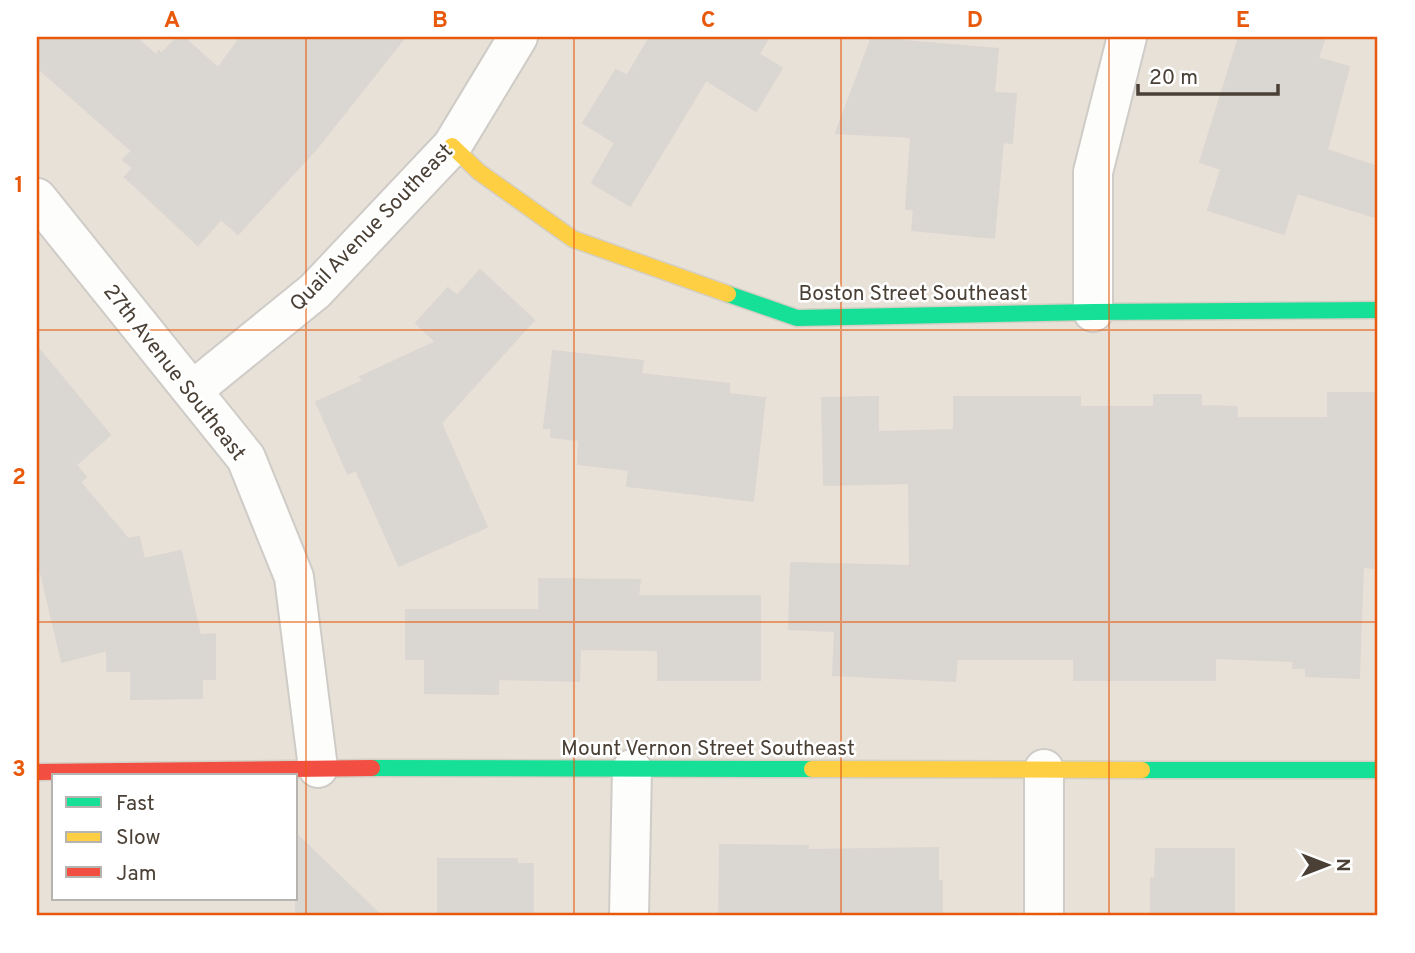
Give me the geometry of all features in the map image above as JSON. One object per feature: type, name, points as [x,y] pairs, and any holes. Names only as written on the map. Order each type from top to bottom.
[{"type":"street","name":"Quail Avenue Southeast","points":[[193,390],[315,291],[452,146],[518,37]]},
{"type":"street","points":[[1093,312],[1093,172],[1128,37]]},
{"type":"street","name":"Boston Street Southeast","points":[[452,146],[480,172],[573,239],[797,318],[1378,310]]},
{"type":"street","name":"27th Avenue Southeast","points":[[37,198],[246,458],[294,577],[318,768]]},
{"type":"street","name":"Mount Vernon Street Southeast","points":[[37,772],[318,768],[1378,770]]},
{"type":"street","points":[[629,916],[632,769]]},
{"type":"street","points":[[1044,769],[1044,916]]},
{"type":"shaded area","points":[[37,37],[1378,37],[1378,916],[37,916]]},
{"type":"building","points":[[37,37],[135,37],[156,55],[159,51],[161,54],[178,37],[183,37],[218,68],[241,37],[405,37],[316,149],[238,234],[221,219],[198,245],[125,177],[133,168],[123,160],[132,151],[37,67]]},
{"type":"building","points":[[650,37],[769,37],[759,54],[782,68],[756,111],[706,80],[630,206],[592,183],[615,143],[583,123],[616,70],[627,76]]},
{"type":"building","points":[[872,37],[998,49],[994,93],[1016,94],[1012,143],[1003,142],[994,238],[912,230],[914,210],[906,209],[911,137],[836,133]]},
{"type":"building","points":[[1239,37],[1325,37],[1318,58],[1349,67],[1327,150],[1378,167],[1378,218],[1297,193],[1284,234],[1208,210],[1221,169],[1200,162]]},
{"type":"building","points":[[480,270],[534,320],[441,423],[487,527],[399,566],[356,470],[348,474],[316,402],[363,381],[360,377],[436,342],[416,323],[448,288],[457,296]]},
{"type":"building","points":[[37,347],[110,435],[76,465],[86,477],[80,482],[128,539],[139,537],[144,559],[181,551],[200,635],[215,634],[215,679],[202,679],[202,698],[131,699],[131,671],[107,671],[107,650],[62,662],[37,556]]},
{"type":"building","points":[[553,351],[643,361],[641,374],[729,384],[729,394],[765,398],[753,501],[627,486],[629,470],[578,464],[579,440],[551,437],[551,428],[544,428]]},
{"type":"building","points":[[1328,393],[1378,393],[1378,495],[1373,568],[1363,567],[1359,678],[1306,676],[1306,668],[1293,668],[1294,661],[1215,658],[1215,680],[1074,680],[1074,659],[957,659],[955,681],[833,675],[835,631],[789,629],[791,563],[910,566],[909,483],[824,485],[822,398],[878,397],[878,432],[954,430],[954,397],[1080,397],[1080,407],[1154,407],[1154,395],[1201,395],[1201,406],[1237,407],[1237,418],[1328,418]]},
{"type":"building","points":[[539,579],[640,580],[638,596],[760,596],[760,680],[658,680],[658,650],[580,649],[579,681],[498,679],[498,694],[425,693],[425,659],[406,659],[406,610],[539,610]]},
{"type":"building","points":[[298,836],[381,916],[296,916]]},
{"type":"building","points":[[720,845],[808,846],[808,850],[938,848],[942,916],[719,916]]},
{"type":"building","points":[[1156,849],[1234,849],[1234,916],[1151,916],[1151,878],[1155,878]]},
{"type":"building","points":[[438,859],[517,859],[517,864],[533,864],[533,916],[438,916]]},
{"type":"traffic: fast","points":[[728,294],[797,318],[1378,310]]},
{"type":"traffic: fast","points":[[372,768],[812,769]]},
{"type":"traffic: fast","points":[[1142,770],[1378,770]]},
{"type":"traffic: slow","points":[[452,146],[479,172],[573,239],[728,294]]},
{"type":"traffic: slow","points":[[812,769],[1142,770]]},
{"type":"traffic: jam","points":[[37,772],[372,768]]}]
